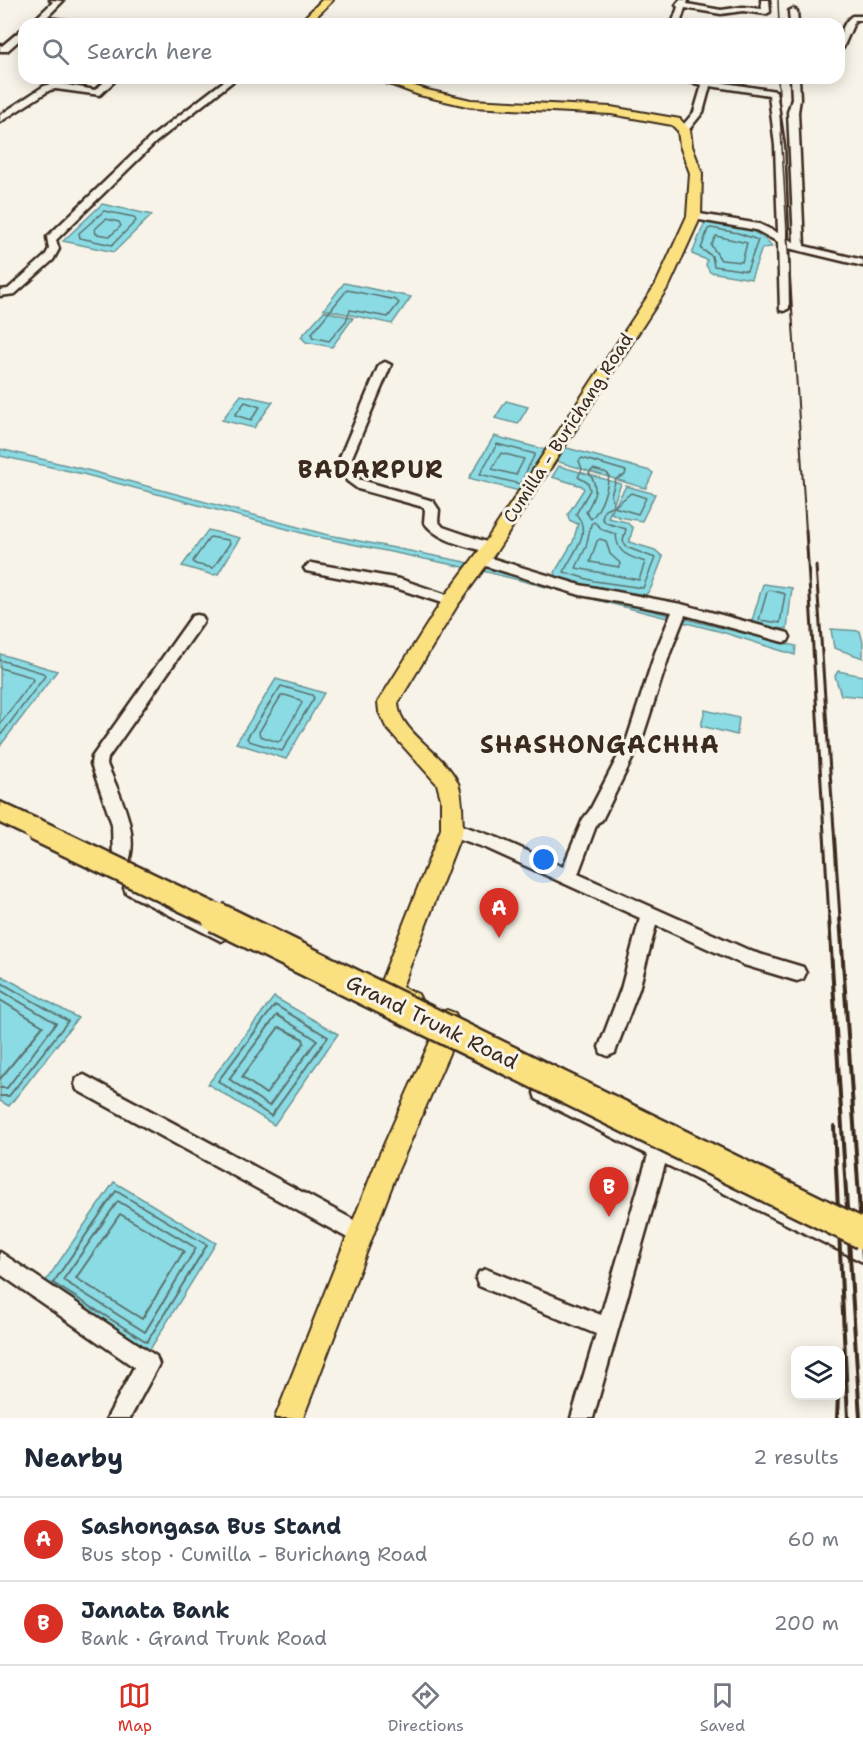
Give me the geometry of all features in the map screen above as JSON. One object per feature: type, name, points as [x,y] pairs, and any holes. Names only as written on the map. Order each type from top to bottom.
[{"type":"highway","name":"Grand Trunk Road","points":[[0,810],[34,829],[426,1017],[863,1234]]},
{"type":"main road","points":[[309,18],[328,0]]},
{"type":"main road","points":[[396,84],[479,104],[578,107],[666,119],[676,122],[684,130]]},
{"type":"main road","name":"Cumilla - Burichang Road","points":[[390,989],[452,829],[448,783],[397,727],[387,706],[404,674],[451,601],[481,560],[663,284],[694,216],[696,173],[686,146],[684,130]]},
{"type":"main road","points":[[289,1418],[360,1234],[387,1167],[443,1042],[448,1023],[392,993],[390,989]]},
{"type":"street","points":[[40,18],[59,1],[54,0]]},
{"type":"street","points":[[765,0],[766,18]]},
{"type":"street","points":[[678,18],[682,2],[721,12],[743,9],[766,12]]},
{"type":"street","points":[[793,11],[794,18]]},
{"type":"street","points":[[845,34],[852,18],[863,18]]},
{"type":"street","points":[[0,48],[4,49],[18,37]]},
{"type":"street","points":[[0,119],[47,88],[56,86],[98,93],[108,84]]},
{"type":"street","points":[[0,293],[11,292],[49,258],[54,249],[51,239],[153,140],[226,84]]},
{"type":"street","points":[[684,130],[698,112],[707,84]]},
{"type":"street","points":[[714,84],[773,93],[778,120],[784,308]]},
{"type":"street","points":[[795,84],[796,99],[793,112],[799,248]]},
{"type":"street","points":[[694,216],[759,227],[783,242],[799,248],[863,263]]},
{"type":"street","points":[[385,364],[372,400],[346,457],[353,481],[363,486],[428,504],[432,510],[432,522],[438,530],[481,560],[677,616],[783,637]]},
{"type":"street","points":[[311,568],[400,584],[451,601]]},
{"type":"street","points":[[568,877],[591,819],[596,815],[611,782],[623,768],[648,700],[660,655],[677,616]]},
{"type":"street","points":[[122,861],[124,845],[117,812],[99,764],[100,757],[198,620]]},
{"type":"street","points":[[0,810],[67,834],[390,989],[795,1194],[863,1225]]},
{"type":"street","points":[[0,819],[658,1152],[863,1252]]},
{"type":"street","points":[[452,829],[492,843],[750,959],[797,973]]},
{"type":"street","points":[[608,1047],[630,989],[650,913]]},
{"type":"street","points":[[84,1083],[360,1234]]},
{"type":"street","points":[[582,1418],[658,1152]]},
{"type":"street","points":[[0,1262],[148,1364],[118,1418]]},
{"type":"street","points":[[486,1279],[606,1328]]},
{"type":"water","points":[[102,204],[152,215],[114,252],[63,241]]},
{"type":"water","points":[[705,222],[733,224],[751,230],[772,247],[762,248],[751,279],[710,272],[706,265],[707,260],[692,254]]},
{"type":"water","points":[[344,283],[411,297],[392,324],[324,309]]},
{"type":"water","points":[[324,311],[353,318],[332,347],[306,342],[301,337]]},
{"type":"water","points":[[241,395],[273,402],[254,428],[222,420]]},
{"type":"water","points":[[506,401],[528,407],[518,424],[495,418]]},
{"type":"water","points":[[494,436],[546,450],[523,492],[469,478]]},
{"type":"water","points":[[567,448],[653,473],[644,488],[559,462],[557,458],[563,449]]},
{"type":"water","points":[[0,449],[91,471],[324,534],[465,562],[571,591],[796,646],[795,655],[722,632],[483,571],[313,536],[83,474],[0,456]]},
{"type":"water","points":[[559,466],[621,484],[608,518],[626,522],[633,528],[629,542],[655,550],[663,557],[646,595],[593,587],[556,578],[555,572],[573,542],[578,524],[569,520],[568,514],[584,489],[582,486],[552,477]]},
{"type":"water","points":[[626,486],[655,494],[642,521],[619,517],[611,513]]},
{"type":"water","points":[[208,530],[240,538],[218,574],[213,575],[182,566]]},
{"type":"water","points":[[763,584],[792,588],[787,629],[756,627],[751,624]]},
{"type":"water","points":[[831,629],[860,631],[863,658],[834,648]]},
{"type":"water","points":[[0,654],[57,671],[0,746]]},
{"type":"water","points":[[838,671],[863,676],[863,697],[841,695],[835,676]]},
{"type":"water","points":[[276,679],[324,693],[286,759],[236,743]]},
{"type":"water","points":[[705,710],[739,718],[737,735],[701,726]]},
{"type":"water","points":[[0,975],[78,1018],[9,1106],[0,1101]]},
{"type":"water","points":[[274,997],[338,1034],[274,1125],[208,1084]]},
{"type":"water","points":[[114,1182],[216,1243],[149,1351],[43,1285]]},
{"type":"railway","points":[[778,0],[779,18]]},
{"type":"railway","points":[[778,84],[787,232]]},
{"type":"railway","points":[[787,230],[806,531]]},
{"type":"railway","points":[[806,530],[829,918]]},
{"type":"railway","points":[[816,566],[840,918]]},
{"type":"railway","points":[[829,917],[860,1418]]},
{"type":"railway","points":[[840,917],[863,1257]]},
{"type":"railway","points":[[834,1126],[848,1418]]},
{"type":"railway","points":[[837,1418],[838,1400]]},
{"type":"place","name":"Sashongasa Bus Stand","points":[[499,938]]},
{"type":"place","name":"Janata Bank","points":[[609,1217]]},
{"type":"district","name":"BADARPUR","points":[[371,470]]},
{"type":"district","name":"SHASHONGACHHA","points":[[600,745]]}]
